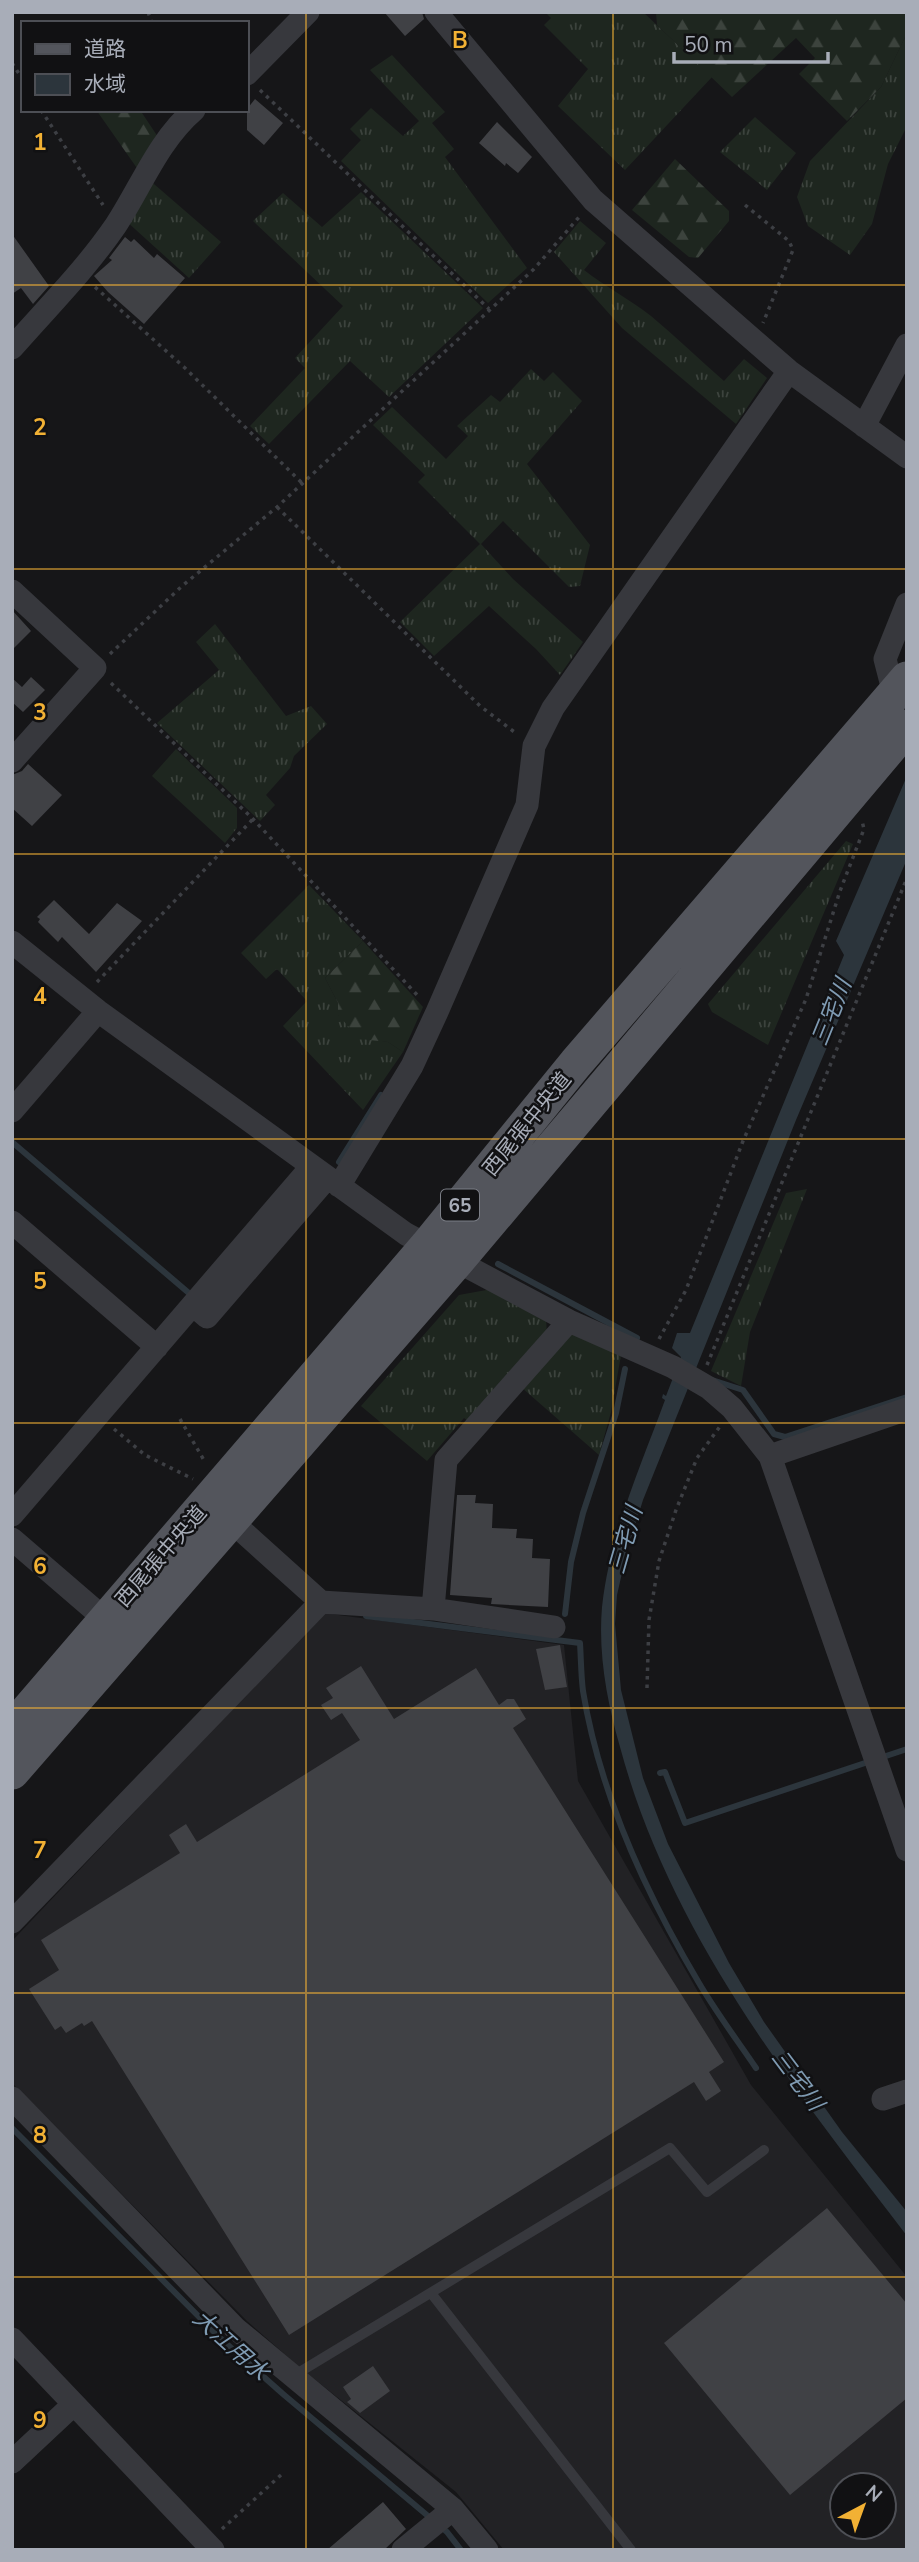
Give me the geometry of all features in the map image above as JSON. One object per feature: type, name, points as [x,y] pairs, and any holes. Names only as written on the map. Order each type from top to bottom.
[{"type":"main road","name":"西尾張中央道","points":[[442,1254],[576,1063],[902,684]]},
{"type":"main road","name":"西尾張中央道","points":[[12,1772],[224,1506],[442,1254],[907,727]]},
{"type":"main road","name":"西尾張中央道","points":[[12,1729],[106,1620],[224,1506]]},
{"type":"street","points":[[252,81],[308,12]]},
{"type":"street","points":[[436,12],[593,200],[789,372],[907,457]]},
{"type":"street","points":[[12,348],[79,273],[116,224],[159,151],[192,112]]},
{"type":"street","points":[[864,426],[907,345]]},
{"type":"street","points":[[12,1515],[193,1305],[326,1177],[412,1066],[527,805],[534,746],[553,708],[789,372]]},
{"type":"street","points":[[12,591],[94,668],[12,761]]},
{"type":"street","points":[[902,684],[885,659],[907,604]]},
{"type":"street","points":[[12,942],[90,1005],[406,1234],[569,1321],[673,1367],[699,1381],[732,1408],[770,1456],[907,1850]]},
{"type":"street","points":[[12,1111],[90,1005]]},
{"type":"street","points":[[12,1222],[156,1347]]},
{"type":"street","points":[[433,1609],[446,1460],[569,1321]]},
{"type":"street","points":[[770,1456],[907,1409]]},
{"type":"street","points":[[224,1506],[321,1602],[433,1609],[554,1627]]},
{"type":"street","points":[[12,1539],[106,1620]]},
{"type":"street","points":[[12,1922],[321,1602]]},
{"type":"street","points":[[883,2099],[907,2091]]},
{"type":"street","points":[[12,2098],[235,2328],[293,2376],[442,2517],[487,2550]]},
{"type":"street","points":[[12,2339],[210,2547]]},
{"type":"street","points":[[12,2462],[74,2404]]},
{"type":"street","points":[[403,2550],[442,2517]]},
{"type":"lane","points":[[293,2376],[670,2148],[707,2192],[764,2150]]},
{"type":"lane","points":[[430,2293],[631,2550]]},
{"type":"path","points":[[252,81],[489,309]]},
{"type":"path","points":[[42,112],[116,224]]},
{"type":"path","points":[[437,1012],[409,986],[253,819],[94,668],[181,587],[277,507],[534,269],[593,200]]},
{"type":"path","points":[[745,205],[789,241],[793,250],[755,342]]},
{"type":"path","points":[[79,273],[185,368],[302,483]]},
{"type":"path","points":[[277,507],[480,706],[534,746]]},
{"type":"path","points":[[650,1356],[686,1290],[743,1141],[806,999],[840,891],[864,829],[856,787]]},
{"type":"path","points":[[90,1005],[253,819]]},
{"type":"path","points":[[699,1381],[907,878]]},
{"type":"path","points":[[647,1688],[649,1620],[659,1561],[697,1458],[732,1408]]},
{"type":"path","points":[[98,1416],[145,1455],[224,1506]]},
{"type":"path","points":[[180,1419],[211,1473],[224,1506]]},
{"type":"path","points":[[210,2547],[282,2474]]},
{"type":"shaded area","points":[[323,1613],[564,1645],[578,1781],[751,2085],[907,2277],[907,2550],[504,2550],[456,2492],[298,2366],[247,2321],[12,2083],[12,1941]]},
{"type":"green space","points":[[545,12],[643,12],[712,77],[625,170],[558,106],[588,69],[544,25],[551,18]]},
{"type":"green space","points":[[656,12],[907,12],[907,33],[881,87],[847,121],[799,74],[815,58],[796,38],[732,97],[657,25]]},
{"type":"green space","points":[[907,33],[907,126],[888,164],[872,224],[850,255],[808,226],[797,197],[810,161],[881,87]]},
{"type":"green space","points":[[392,55],[445,112],[432,123],[454,149],[445,157],[527,268],[488,303],[341,161],[361,140],[350,129],[371,108],[403,136],[419,121],[370,70]]},
{"type":"green space","points":[[98,112],[141,112],[160,140],[139,171]]},
{"type":"green space","points":[[755,117],[796,153],[767,190],[720,152]]},
{"type":"green space","points":[[675,159],[729,211],[729,221],[698,258],[689,257],[632,210]]},
{"type":"green space","points":[[147,178],[221,242],[189,278],[125,220]]},
{"type":"green space","points":[[361,192],[483,308],[389,397],[350,361],[269,444],[250,426],[305,368],[295,358],[343,306],[253,221],[283,193],[322,227]]},
{"type":"green space","points":[[580,221],[606,243],[584,270],[651,316],[724,381],[744,359],[767,378],[736,424],[622,328],[554,252]]},
{"type":"green space","points":[[531,369],[544,381],[553,372],[582,401],[527,464],[590,545],[580,586],[569,587],[503,521],[481,544],[513,579],[583,642],[560,675],[489,606],[434,656],[400,622],[480,544],[418,482],[425,475],[373,425],[392,407],[446,459],[468,436],[457,426],[491,395],[500,402]]},
{"type":"green space","points":[[215,624],[286,716],[311,706],[327,724],[294,756],[290,768],[266,795],[275,805],[260,821],[157,723],[219,670],[196,642]]},
{"type":"green space","points":[[176,749],[237,808],[237,828],[225,843],[152,776]]},
{"type":"green space","points":[[846,841],[853,844],[768,1045],[712,1012],[708,1004]]},
{"type":"green space","points":[[309,885],[363,941],[325,978],[338,1003],[338,1015],[375,1040],[388,1042],[403,1052],[363,1110],[283,1026],[307,1001],[277,969],[266,979],[241,953]]},
{"type":"green space","points":[[363,941],[423,1007],[403,1052],[388,1042],[360,1039],[338,1015],[338,1003],[325,978]]},
{"type":"green space","points":[[807,1189],[750,1332],[741,1386],[711,1371],[786,1193]]},
{"type":"green space","points":[[492,1289],[546,1318],[547,1336],[471,1423],[464,1418],[427,1461],[361,1406],[459,1295]]},
{"type":"green space","points":[[577,1332],[621,1355],[611,1412],[599,1455],[521,1387],[562,1337]]},
{"type":"water","name":"三宅川","points":[[907,776],[907,859],[796,1120],[643,1500],[617,1595],[615,1624],[621,1690],[643,1778],[668,1844],[729,1963],[764,2022],[842,2132],[907,2212],[907,2236],[821,2122],[739,2005],[702,1944],[670,1881],[642,1815],[615,1730],[605,1678],[601,1625],[606,1580],[619,1527],[665,1400],[662,1398],[663,1394],[666,1396],[681,1357],[672,1348],[677,1333],[690,1333],[844,955],[836,941]]},
{"type":"building","points":[[384,12],[422,12],[424,19],[405,36]]},
{"type":"building","points":[[255,99],[283,123],[264,145],[247,130],[248,108]]},
{"type":"building","points":[[497,122],[532,157],[518,173],[506,163],[505,166],[479,143]]},
{"type":"building","points":[[12,234],[49,286],[33,304],[21,288],[12,294]]},
{"type":"building","points":[[125,237],[131,242],[134,239],[154,258],[157,254],[185,278],[144,324],[94,276],[112,260],[109,258]]},
{"type":"building","points":[[12,610],[31,631],[12,650]]},
{"type":"building","points":[[31,677],[45,690],[23,712],[12,702],[12,678],[22,687]]},
{"type":"building","points":[[28,764],[62,795],[32,826],[12,808],[12,775],[22,771]]},
{"type":"building","points":[[54,900],[89,934],[117,903],[142,921],[96,972],[62,937],[58,942],[38,922],[40,919],[37,917]]},
{"type":"building","points":[[457,1495],[476,1495],[475,1503],[493,1504],[492,1528],[517,1529],[516,1538],[533,1539],[532,1558],[550,1559],[548,1607],[491,1604],[492,1598],[450,1595]]},
{"type":"building","points":[[560,1645],[567,1687],[545,1690],[536,1649]]},
{"type":"building","points":[[361,1666],[394,1719],[476,1668],[499,1705],[507,1699],[514,1699],[526,1719],[513,1728],[724,2062],[709,2072],[721,2091],[706,2101],[694,2082],[289,2335],[92,2021],[84,2026],[82,2023],[66,2033],[61,2026],[55,2030],[29,1989],[59,1970],[41,1940],[180,1853],[169,1835],[186,1824],[197,1842],[360,1740],[342,1713],[331,1720],[321,1705],[333,1698],[326,1688]]},
{"type":"building","points":[[827,2208],[907,2304],[907,2398],[790,2495],[664,2343]]},
{"type":"building","points":[[373,2366],[390,2391],[360,2413],[347,2402],[351,2399],[343,2387]]},
{"type":"building","points":[[383,2502],[406,2529],[384,2550],[327,2550]]},
{"type":"waterway","points":[[339,1162],[381,1095]]},
{"type":"waterway","points":[[12,1142],[190,1294]]},
{"type":"waterway","points":[[498,1264],[637,1338]]},
{"type":"waterway","points":[[565,1614],[571,1562],[583,1513],[616,1413],[625,1369]]},
{"type":"waterway","points":[[712,1380],[743,1390],[774,1434],[785,1437],[907,1397]]},
{"type":"waterway","points":[[366,1616],[580,1643],[583,1691],[591,1730],[613,1806],[628,1843],[679,1949],[712,2005],[756,2068]]},
{"type":"waterway","points":[[883,1757],[907,1749]]},
{"type":"waterway","points":[[660,1773],[665,1772],[685,1823],[865,1763]]},
{"type":"waterway","name":"大江用水","points":[[12,2128],[220,2338],[447,2532],[461,2550]]}]
